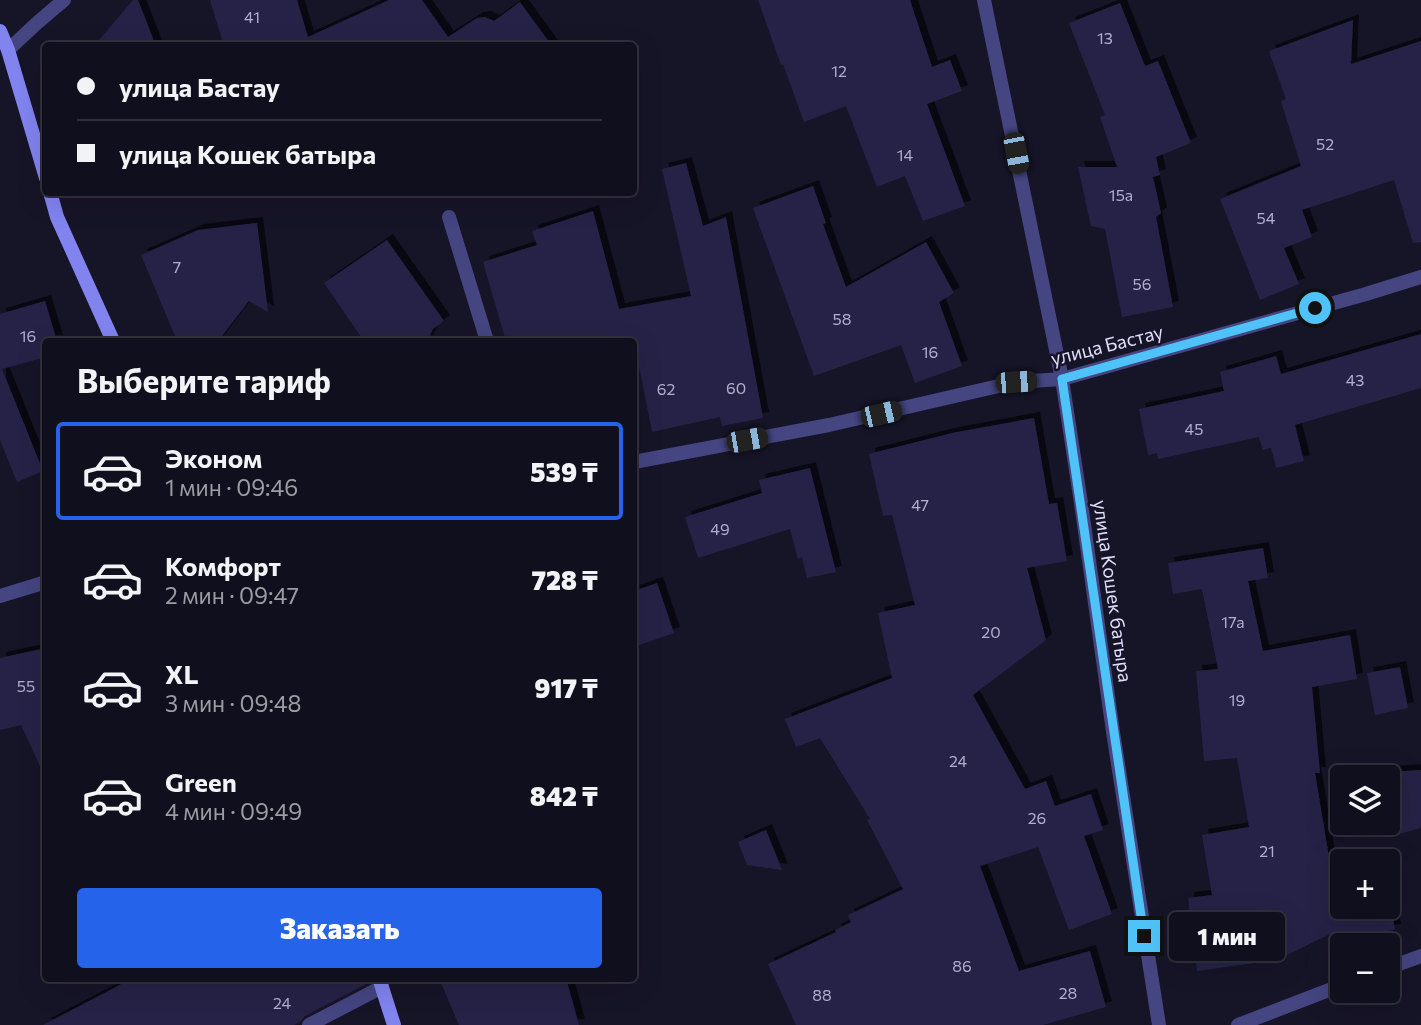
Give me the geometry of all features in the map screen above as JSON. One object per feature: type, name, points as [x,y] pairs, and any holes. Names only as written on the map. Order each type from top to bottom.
[{"type":"street","points":[[8,50],[64,0]]},
{"type":"street","name":"улица Кошек батыра","points":[[984,0],[1062,379],[1159,1025]]},
{"type":"street","points":[[0,31],[42,165]]},
{"type":"street","points":[[51,196],[57,217],[112,338]]},
{"type":"street","points":[[449,218],[486,338]]},
{"type":"street","name":"улица Бастау","points":[[637,461],[829,425],[1016,382],[1062,379],[1421,277]]},
{"type":"street","points":[[0,596],[42,583]]},
{"type":"street","points":[[1400,964],[1421,956]]},
{"type":"street","points":[[309,1025],[381,983],[394,1025]]},
{"type":"street","points":[[1238,1025],[1330,990]]},
{"type":"building","points":[[133,0],[138,0],[154,42],[97,42]]},
{"type":"building","points":[[210,0],[297,0],[308,37],[389,0],[422,0],[448,37],[477,18],[485,17],[494,21],[520,2],[549,42],[223,42]]},
{"type":"building","points":[[758,0],[910,0],[932,67],[950,60],[962,91],[927,104],[965,206],[923,221],[905,176],[877,187],[846,106],[804,122]]},
{"type":"building","points":[[1120,3],[1145,66],[1158,61],[1191,143],[1156,157],[1160,175],[1153,177],[1161,213],[1156,217],[1173,307],[1122,317],[1105,229],[1091,226],[1078,167],[1117,167],[1100,117],[1105,115],[1069,23]]},
{"type":"building","points":[[1353,20],[1351,64],[1421,41],[1421,242],[1413,243],[1394,180],[1302,210],[1312,237],[1284,248],[1299,284],[1260,300],[1220,199],[1301,166],[1281,101],[1286,99],[1269,51]]},
{"type":"building","points":[[686,163],[703,226],[726,217],[763,418],[722,426],[720,417],[652,432],[637,356],[637,338],[505,338],[483,262],[537,245],[532,231],[593,211],[619,309],[691,296],[662,169]]},
{"type":"building","points":[[813,186],[826,223],[823,224],[846,287],[926,242],[954,293],[939,302],[962,366],[915,383],[901,345],[814,376],[753,208]]},
{"type":"building","points":[[257,223],[268,312],[249,301],[220,338],[176,338],[141,255],[198,230]]},
{"type":"building","points":[[387,240],[444,321],[433,329],[428,338],[362,338],[324,283]]},
{"type":"building","points":[[45,301],[56,338],[42,338],[42,358],[2,369],[42,469],[42,471],[17,482],[0,440],[0,314]]},
{"type":"building","points":[[1421,334],[1421,388],[1295,425],[1304,461],[1276,468],[1271,448],[1263,450],[1259,437],[1158,459],[1157,453],[1148,455],[1139,409],[1224,391],[1220,372],[1276,356],[1281,374]]},
{"type":"building","points":[[1034,418],[1049,504],[1057,503],[1067,561],[1027,568],[1046,640],[973,695],[1025,789],[1046,781],[1055,806],[1091,794],[1103,830],[1084,836],[1112,914],[1069,930],[1038,847],[980,866],[1019,971],[1090,951],[1106,1007],[1043,1025],[796,1025],[768,964],[836,932],[835,930],[851,922],[848,915],[903,889],[867,820],[870,819],[820,738],[796,747],[785,719],[892,678],[878,613],[915,605],[892,515],[883,516],[869,454],[952,433]]},
{"type":"building","points":[[810,468],[836,572],[807,578],[802,557],[798,559],[790,529],[698,558],[685,517],[762,493],[759,480]]},
{"type":"building","points":[[1263,548],[1268,578],[1248,581],[1263,651],[1350,635],[1357,679],[1312,687],[1320,773],[1315,773],[1330,863],[1330,919],[1393,919],[1395,930],[1387,931],[1388,933],[1330,933],[1277,960],[1197,971],[1188,898],[1212,895],[1202,835],[1249,827],[1237,758],[1204,761],[1196,671],[1218,669],[1202,589],[1173,594],[1168,563]]},
{"type":"building","points":[[657,583],[674,633],[637,646],[637,590]]},
{"type":"building","points":[[42,649],[42,770],[21,725],[0,730],[0,658]]},
{"type":"building","points":[[1400,667],[1408,708],[1375,715],[1367,673]]},
{"type":"building","points":[[1421,770],[1421,828],[1400,834],[1400,771]]},
{"type":"building","points":[[766,830],[782,870],[747,865],[738,842]]},
{"type":"building","points":[[125,982],[370,982],[305,1016],[294,1025],[43,1025]]},
{"type":"building","points":[[441,982],[567,982],[579,1025],[459,1025]]},
{"type":"route","points":[[1144,936],[1062,379],[1315,308]]}]
